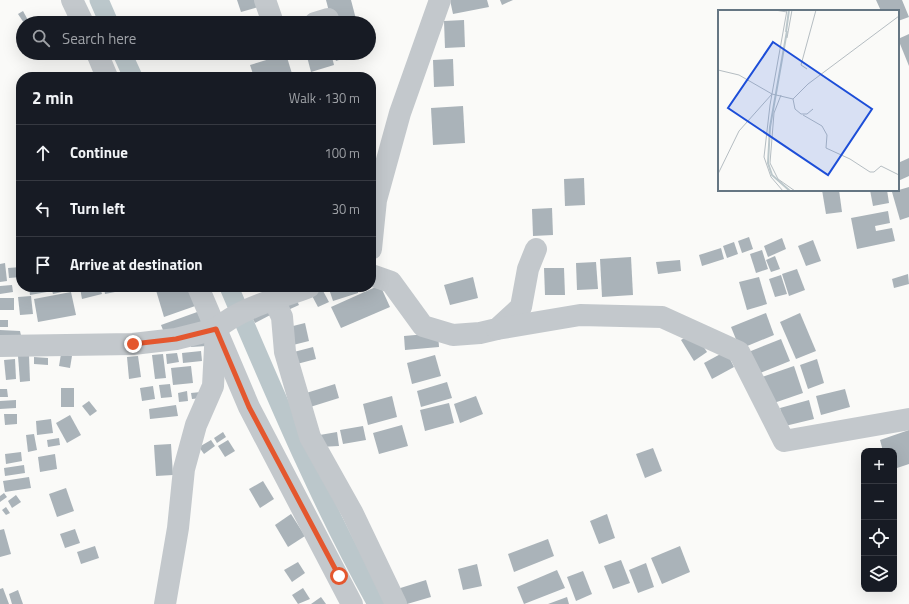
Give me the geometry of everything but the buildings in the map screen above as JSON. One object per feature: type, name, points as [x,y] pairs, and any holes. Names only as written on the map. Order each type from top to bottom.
[{"type":"street","points":[[72,0],[80,16]]},
{"type":"street","points":[[265,0],[271,16]]},
{"type":"street","points":[[376,200],[400,113],[440,0]]},
{"type":"street","points":[[100,60],[105,72]]},
{"type":"street","points":[[497,329],[520,307],[528,269],[536,249]]},
{"type":"street","points":[[376,277],[391,282],[423,326],[453,335],[580,315],[662,317],[739,352],[784,441],[909,419]]},
{"type":"street","points":[[201,292],[222,324],[249,407],[352,604]]},
{"type":"street","points":[[0,346],[133,344],[176,339],[222,324],[266,303],[296,292]]},
{"type":"street","points":[[266,303],[282,317],[285,352],[310,437],[352,512],[396,604]]},
{"type":"street","points":[[165,604],[178,528],[184,469],[196,425],[213,386],[222,324]]},
{"type":"waterway","points":[[99,0],[106,16]]},
{"type":"waterway","points":[[125,60],[131,72]]},
{"type":"waterway","points":[[231,292],[317,487],[377,604]]},
{"type":"route","points":[[133,344],[176,339],[216,329],[249,407],[339,576]]}]
